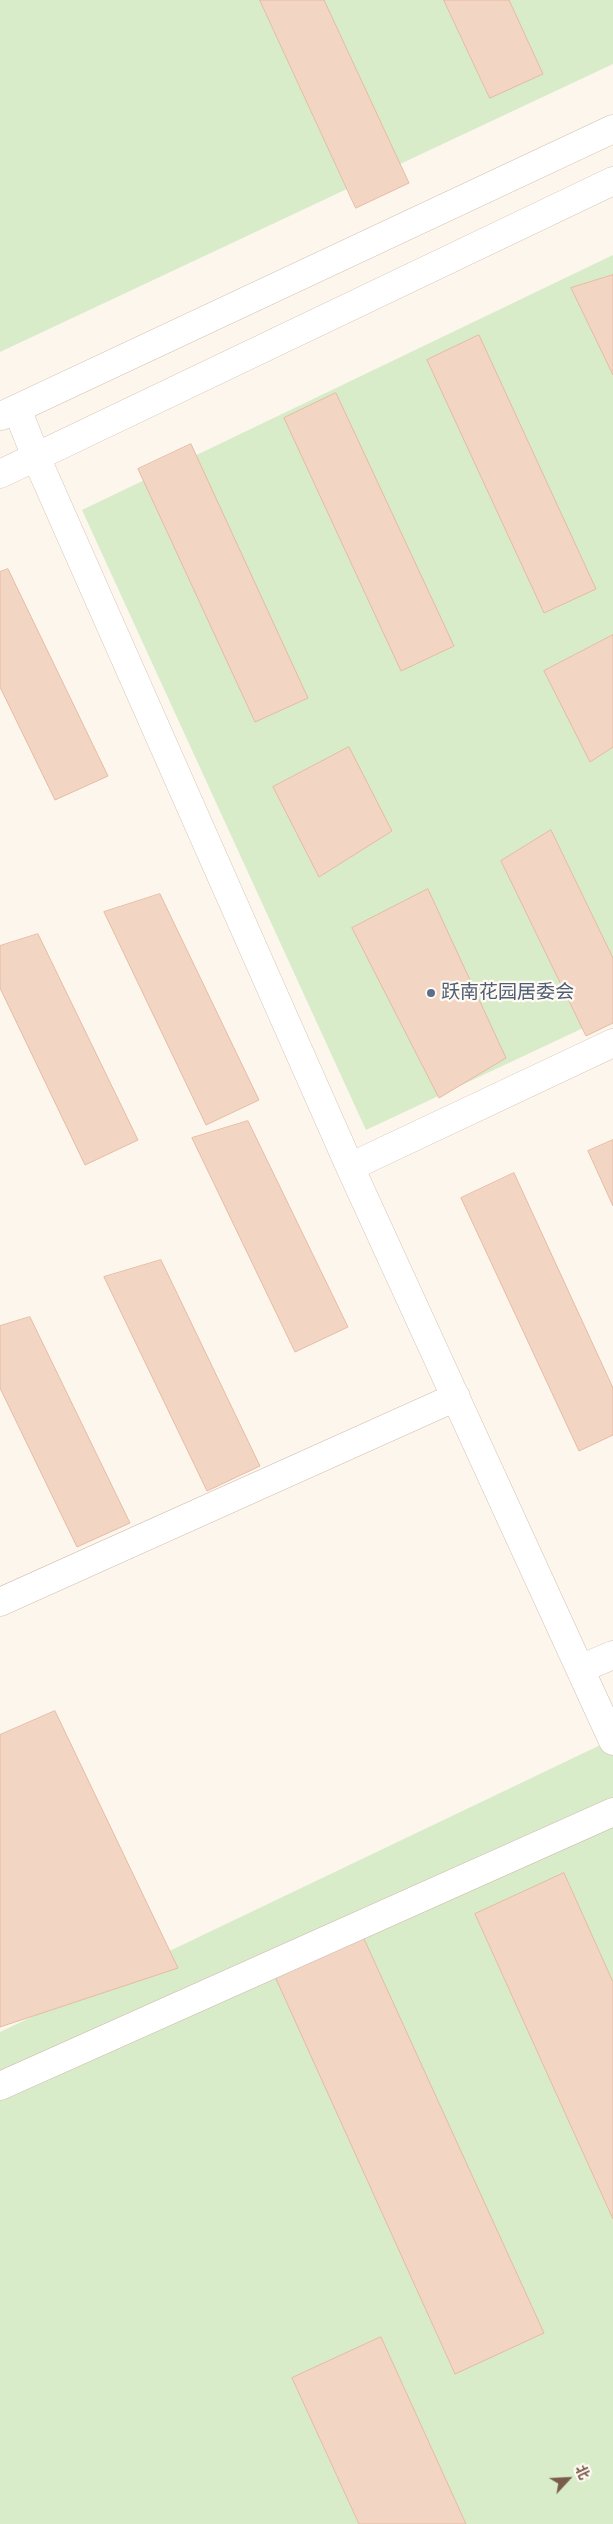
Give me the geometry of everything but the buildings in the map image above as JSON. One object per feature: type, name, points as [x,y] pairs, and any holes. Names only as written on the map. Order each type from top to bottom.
[{"type":"street","points":[[613,129],[8,413],[36,457],[350,1167],[613,1741]]},
{"type":"street","points":[[0,474],[613,181]]},
{"type":"street","points":[[350,1167],[613,1043]]},
{"type":"street","points":[[0,1602],[456,1396]]},
{"type":"street","points":[[580,1669],[613,1655]]},
{"type":"street","points":[[0,2086],[613,1812]]},
{"type":"green space","points":[[0,0],[613,0],[613,64],[0,352]]},
{"type":"green space","points":[[613,255],[613,1014],[366,1130],[82,510]]},
{"type":"green space","points":[[613,1739],[613,2524],[0,2524],[0,2032]]},
{"type":"place","name":"跃南花园居委会","points":[[431,993]]}]
